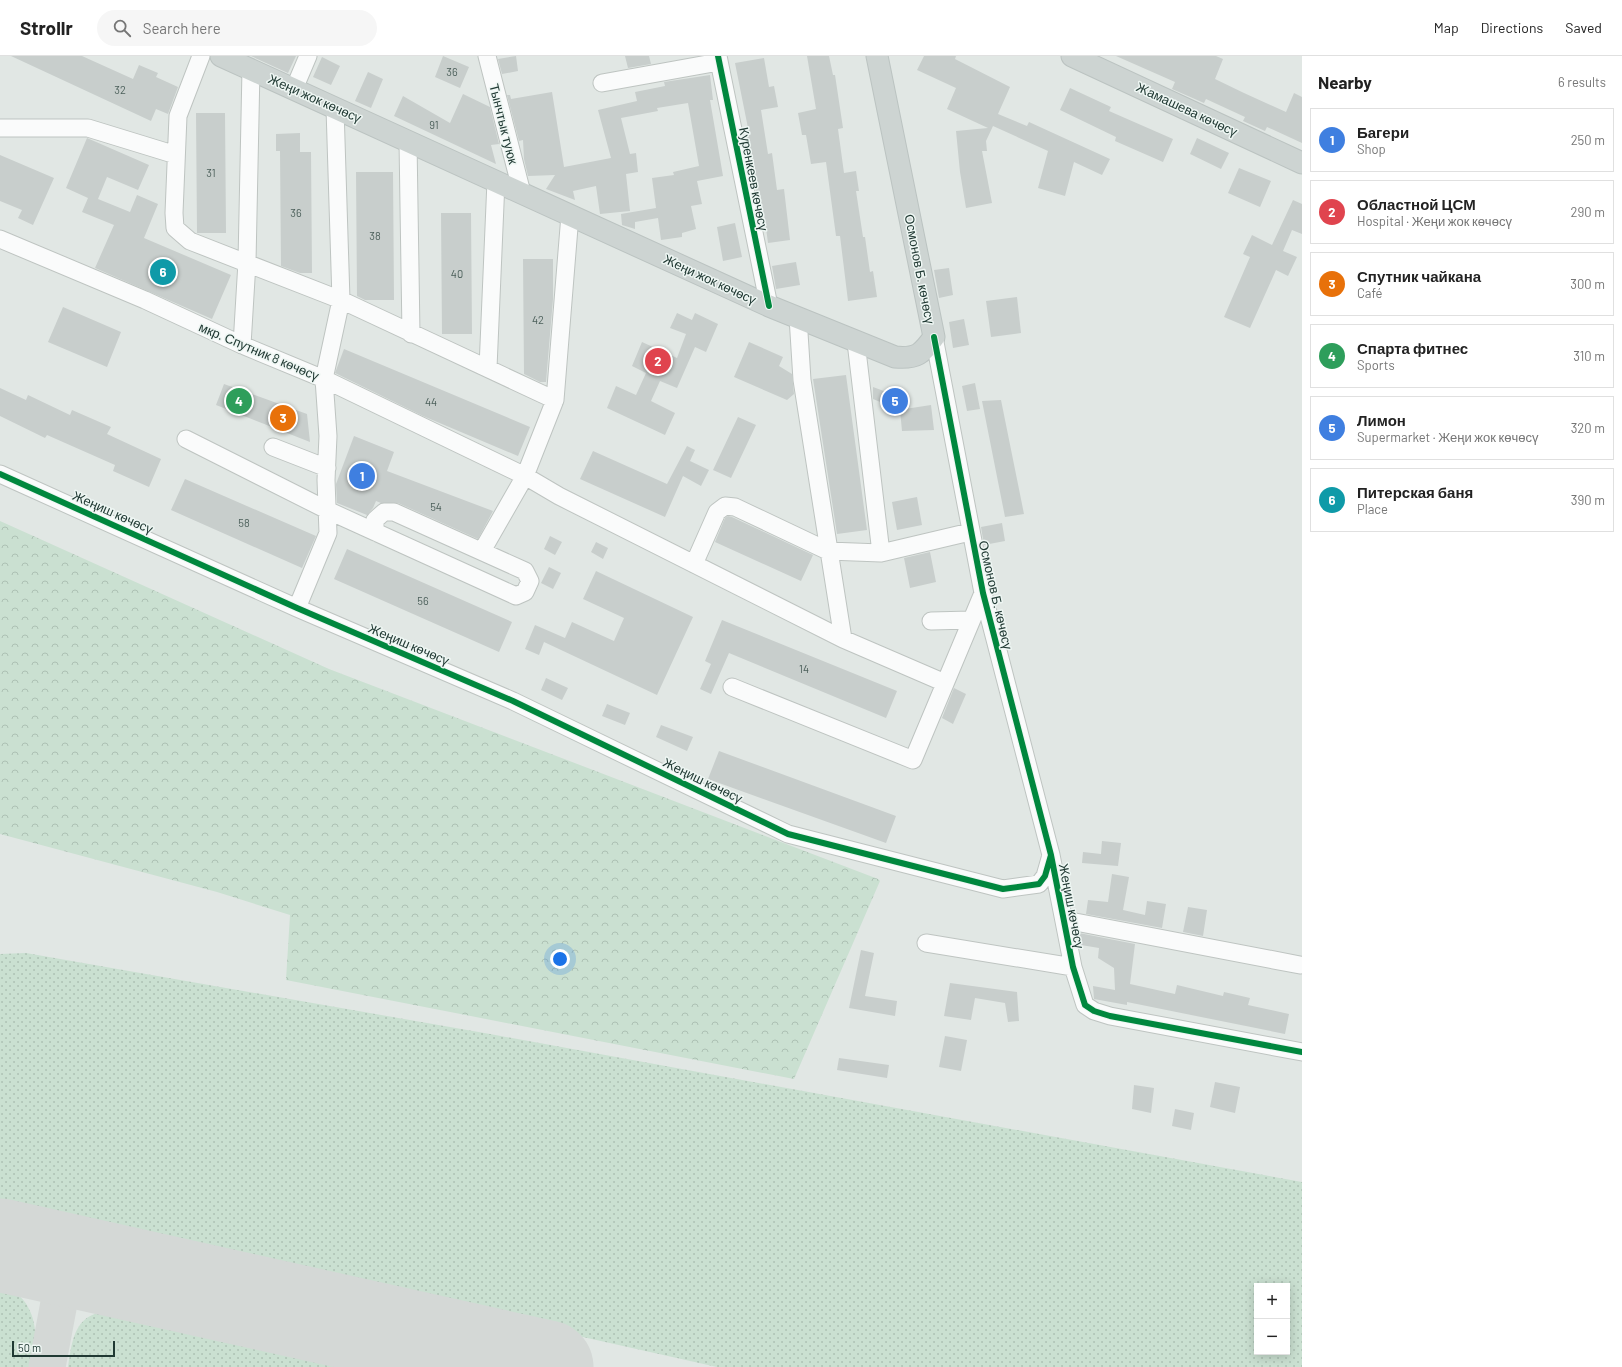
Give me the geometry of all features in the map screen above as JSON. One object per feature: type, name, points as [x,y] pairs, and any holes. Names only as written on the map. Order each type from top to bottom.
[{"type":"main road","name":"Жеңи жок көчөсү","points":[[221,56],[768,306],[896,358],[909,359],[923,352],[934,337]]},
{"type":"main road","name":"Осмонов Б. көчөсү","points":[[877,56],[934,337]]},
{"type":"main road","name":"Жамашева көчөсү","points":[[1072,56],[1099,61],[1302,163]]},
{"type":"street","points":[[201,56],[178,116],[174,213],[175,228],[190,241],[341,300],[555,400]]},
{"type":"street","points":[[294,89],[308,56]]},
{"type":"street","name":"Тынчтык туюк","points":[[487,56],[522,193]]},
{"type":"street","points":[[602,82],[719,59]]},
{"type":"street","name":"Куренкеев көчөсү","points":[[719,59],[768,306]]},
{"type":"street","points":[[242,345],[247,262],[251,69]]},
{"type":"street","points":[[336,108],[341,300],[324,379],[525,476],[559,496],[843,639],[945,683]]},
{"type":"street","points":[[0,128],[88,128],[176,155]]},
{"type":"street","points":[[408,141],[411,334]]},
{"type":"street","points":[[488,368],[496,181]]},
{"type":"street","points":[[482,551],[525,476],[555,400],[570,215]]},
{"type":"street","name":"мкр. Спутник 8 көчөсү","points":[[0,239],[145,300],[242,345],[324,379],[328,436],[328,533],[297,608]]},
{"type":"street","points":[[798,317],[802,380],[843,639]]},
{"type":"street","name":"Осмонов Б. көчөсү","points":[[934,337],[970,532],[983,593],[1051,855]]},
{"type":"street","points":[[856,342],[881,553]]},
{"type":"street","points":[[186,440],[327,510],[375,532],[516,596],[525,592],[530,581],[525,571],[394,512],[384,512],[375,520],[375,532]]},
{"type":"street","points":[[273,447],[327,468]]},
{"type":"street","name":"Жеңиш көчөсү","points":[[0,474],[297,608],[513,701],[788,834],[1003,889],[1039,884],[1045,876],[1051,855]]},
{"type":"street","points":[[694,564],[717,512],[725,506],[735,506],[828,551],[881,553],[970,532]]},
{"type":"street","points":[[732,687],[913,760],[983,593]]},
{"type":"street","points":[[931,621],[971,620]]},
{"type":"street","name":"Жеңиш көчөсү","points":[[1051,855],[1065,920],[1072,967],[1085,1005],[1094,1011],[1110,1016],[1302,1052]]},
{"type":"street","points":[[1065,920],[1300,965]]},
{"type":"street","points":[[926,943],[1072,967]]},
{"type":"green space","points":[[0,521],[329,669],[878,879],[880,881],[794,1079],[286,980],[290,915],[217,892],[0,834]]},
{"type":"green space","points":[[26,953],[490,1034],[1302,1182],[1302,1367],[717,1367],[0,1207],[0,954]]},
{"type":"green space","points":[[0,1283],[22,1298],[33,1318],[36,1341],[33,1367],[0,1367]]},
{"type":"green space","points":[[113,1310],[376,1367],[68,1367],[74,1336],[83,1321],[100,1312]]},
{"type":"building","points":[[11,56],[82,56],[133,79],[139,65],[158,73],[156,77],[178,87],[168,114],[156,109],[151,121]]},
{"type":"building","points":[[251,56],[296,56],[288,73]]},
{"type":"building","points":[[443,56],[469,67],[460,88],[435,77]]},
{"type":"building","points":[[516,56],[518,71],[502,74],[498,59]]},
{"type":"building","points":[[625,56],[649,56],[651,64],[628,68]]},
{"type":"building","points":[[807,56],[829,56],[833,75],[835,75],[843,128],[838,129],[844,173],[856,171],[859,191],[856,191],[863,237],[865,237],[870,272],[873,271],[877,297],[848,301],[840,236],[836,236],[826,162],[811,164],[806,135],[802,135],[798,113],[816,109]]},
{"type":"building","points":[[924,56],[956,56],[955,59],[1010,87],[998,114],[1027,126],[1029,122],[1110,159],[1102,175],[1074,162],[1065,196],[1038,188],[1048,151],[993,126],[986,141],[987,151],[982,151],[992,203],[966,208],[960,172],[956,131],[988,128],[947,109],[956,88],[917,70]]},
{"type":"building","points":[[1116,56],[1216,56],[1223,59],[1215,79],[1244,93],[1286,112],[1294,93],[1302,97],[1302,143],[1267,127],[1265,131],[1243,121],[1245,117],[1206,99],[1204,103],[1172,89],[1175,82]]},
{"type":"building","points":[[322,57],[340,66],[331,85],[313,77]]},
{"type":"building","points":[[764,58],[769,87],[774,86],[778,107],[761,110],[768,154],[772,153],[777,190],[784,189],[790,240],[768,243],[764,213],[760,213],[748,149],[745,128],[748,128],[735,63]]},
{"type":"building","points":[[368,72],[383,79],[371,108],[355,101]]},
{"type":"building","points":[[710,75],[713,100],[710,100],[723,176],[697,181],[702,204],[691,206],[696,229],[682,233],[682,237],[661,240],[658,218],[635,222],[635,229],[622,225],[621,214],[656,208],[652,178],[674,175],[673,172],[699,166],[688,103],[657,108],[658,111],[621,118],[630,154],[636,153],[638,172],[626,174],[630,211],[600,214],[596,186],[573,191],[575,200],[546,189],[555,175],[528,176],[524,159],[523,140],[519,141],[507,95],[510,95],[511,99],[552,92],[564,167],[611,158],[598,110],[637,101],[635,92],[665,86],[664,82]]},
{"type":"building","points":[[1070,88],[1111,107],[1109,111],[1173,139],[1163,162],[1115,141],[1116,137],[1060,110]]},
{"type":"building","points":[[463,94],[490,107],[499,144],[491,145],[496,164],[394,116],[403,96],[450,123]]},
{"type":"building","points":[[196,113],[225,113],[226,233],[197,233]]},
{"type":"building","points":[[300,133],[300,152],[311,152],[312,273],[300,273],[281,266],[280,151],[276,151],[276,134]]},
{"type":"building","points":[[87,138],[149,165],[138,190],[107,177],[98,199],[130,212],[137,195],[158,204],[144,238],[231,275],[212,319],[95,268],[114,225],[82,212],[88,198],[66,188]]},
{"type":"building","points":[[1197,138],[1229,153],[1221,169],[1190,154]]},
{"type":"building","points":[[0,155],[54,178],[33,225],[18,218],[22,210],[0,201]]},
{"type":"building","points":[[1239,168],[1271,181],[1260,207],[1228,193]]},
{"type":"building","points":[[356,172],[393,172],[394,300],[365,300],[357,296]]},
{"type":"building","points":[[1293,200],[1302,204],[1302,234],[1292,230],[1283,251],[1297,257],[1288,276],[1276,270],[1250,328],[1224,317],[1250,257],[1243,254],[1252,235],[1272,245]]},
{"type":"building","points":[[441,213],[471,213],[472,334],[442,334]]},
{"type":"building","points":[[735,223],[742,257],[723,261],[717,227]]},
{"type":"building","points":[[523,259],[553,259],[553,299],[546,382],[540,382],[524,374]]},
{"type":"building","points":[[796,262],[800,285],[776,289],[772,266]]},
{"type":"building","points":[[949,268],[953,295],[939,298],[934,270]]},
{"type":"building","points":[[1017,297],[1021,333],[991,337],[986,301]]},
{"type":"building","points":[[63,307],[121,332],[107,367],[48,342]]},
{"type":"building","points":[[677,313],[692,320],[695,313],[718,324],[706,352],[695,347],[677,388],[660,381],[651,401],[675,413],[665,435],[607,408],[616,386],[636,395],[646,373],[632,366],[642,342],[677,358],[686,334],[670,328]]},
{"type":"building","points":[[964,319],[969,345],[953,348],[949,322]]},
{"type":"building","points":[[749,342],[783,357],[779,366],[792,374],[794,394],[787,400],[734,377]]},
{"type":"building","points":[[344,349],[530,427],[518,456],[423,416],[335,373]]},
{"type":"building","points":[[846,375],[867,530],[837,534],[813,379]]},
{"type":"building","points":[[975,383],[980,409],[967,411],[962,386]]},
{"type":"building","points":[[224,384],[307,414],[310,442],[216,405]]},
{"type":"building","points":[[873,387],[908,400],[905,409],[931,405],[934,430],[902,431],[900,410],[873,399]]},
{"type":"building","points":[[0,388],[26,400],[28,395],[70,415],[72,410],[111,427],[107,434],[161,459],[149,487],[113,471],[115,465],[47,435],[45,438],[0,416]]},
{"type":"building","points":[[1001,400],[1024,514],[1005,517],[982,401]]},
{"type":"building","points":[[738,417],[756,425],[731,478],[713,470]]},
{"type":"building","points":[[354,436],[394,452],[387,471],[493,511],[478,539],[398,503],[381,503],[376,501],[373,508],[367,515],[337,503],[336,484]]},
{"type":"building","points":[[687,446],[695,450],[690,461],[709,470],[701,486],[683,476],[665,517],[580,479],[593,451],[667,484]]},
{"type":"building","points":[[185,479],[316,536],[302,568],[171,510]]},
{"type":"building","points":[[917,497],[922,525],[897,530],[892,502]]},
{"type":"building","points":[[728,516],[813,555],[801,581],[715,542],[725,518]]},
{"type":"building","points":[[1002,523],[1005,541],[984,545],[981,527]]},
{"type":"building","points":[[550,536],[562,542],[555,555],[544,549]]},
{"type":"building","points":[[596,542],[608,548],[603,559],[591,552]]},
{"type":"building","points":[[347,549],[512,622],[499,652],[334,579]]},
{"type":"building","points":[[930,552],[936,582],[910,588],[904,558]]},
{"type":"building","points":[[549,567],[561,573],[553,589],[541,583]]},
{"type":"building","points":[[596,571],[693,617],[657,695],[544,642],[539,655],[525,649],[535,625],[565,638],[572,622],[614,641],[624,618],[583,599]]},
{"type":"building","points":[[722,620],[897,691],[886,718],[729,653],[711,694],[700,689],[711,664],[705,661]]},
{"type":"building","points":[[546,678],[568,688],[562,700],[541,690]]},
{"type":"building","points":[[954,688],[966,694],[953,724],[942,718]]},
{"type":"building","points":[[607,704],[630,713],[625,725],[602,716]]},
{"type":"building","points":[[661,725],[693,737],[687,751],[656,737]]},
{"type":"building","points":[[719,751],[896,816],[886,843],[708,779]]},
{"type":"building","points":[[1102,841],[1121,843],[1118,866],[1082,863],[1083,852],[1101,854]]},
{"type":"building","points":[[1112,874],[1129,877],[1123,910],[1145,915],[1147,901],[1166,904],[1162,928],[1086,914],[1088,900],[1108,902]]},
{"type":"building","points":[[1188,907],[1207,910],[1203,936],[1183,932]]},
{"type":"building","points":[[1079,933],[1135,944],[1130,984],[1175,994],[1177,985],[1223,996],[1224,992],[1250,998],[1248,1005],[1289,1014],[1285,1034],[1127,1002],[1127,1005],[1094,999],[1093,986],[1115,990],[1114,968],[1098,958],[1099,948],[1081,945]]},
{"type":"building","points":[[861,950],[874,953],[865,996],[897,1001],[895,1016],[849,1008]]},
{"type":"building","points":[[950,983],[1017,992],[1019,1021],[1008,1022],[1005,1003],[975,998],[971,1020],[944,1016]]},
{"type":"building","points":[[945,1036],[967,1040],[961,1071],[939,1067]]},
{"type":"building","points":[[839,1058],[889,1065],[887,1078],[837,1070]]},
{"type":"building","points":[[1215,1082],[1240,1087],[1235,1113],[1210,1107]]},
{"type":"building","points":[[1134,1085],[1154,1088],[1151,1113],[1132,1109]]},
{"type":"building","points":[[1175,1109],[1194,1113],[1191,1130],[1172,1126]]},
{"type":"taxiway","points":[[47,1367],[67,1260]]},
{"type":"runway","points":[[0,1245],[547,1367]]},
{"type":"cycle path","points":[[718,56],[769,306]]},
{"type":"cycle path","points":[[934,337],[983,593],[1051,855],[1073,967],[1085,1005],[1094,1011],[1110,1016],[1302,1052]]},
{"type":"cycle path","points":[[0,474],[297,608],[513,701],[788,834],[1003,889],[1039,884],[1045,876],[1051,855]]},
{"type":"place","name":"Питерская баня","points":[[163,272]]},
{"type":"place","name":"Областной ЦСМ","points":[[658,361]]},
{"type":"place","name":"Спарта фитнес","points":[[239,401]]},
{"type":"place","name":"Лимон","points":[[895,401]]},
{"type":"place","name":"Спутник чайкана","points":[[283,418]]},
{"type":"place","name":"Багери","points":[[362,476]]}]
